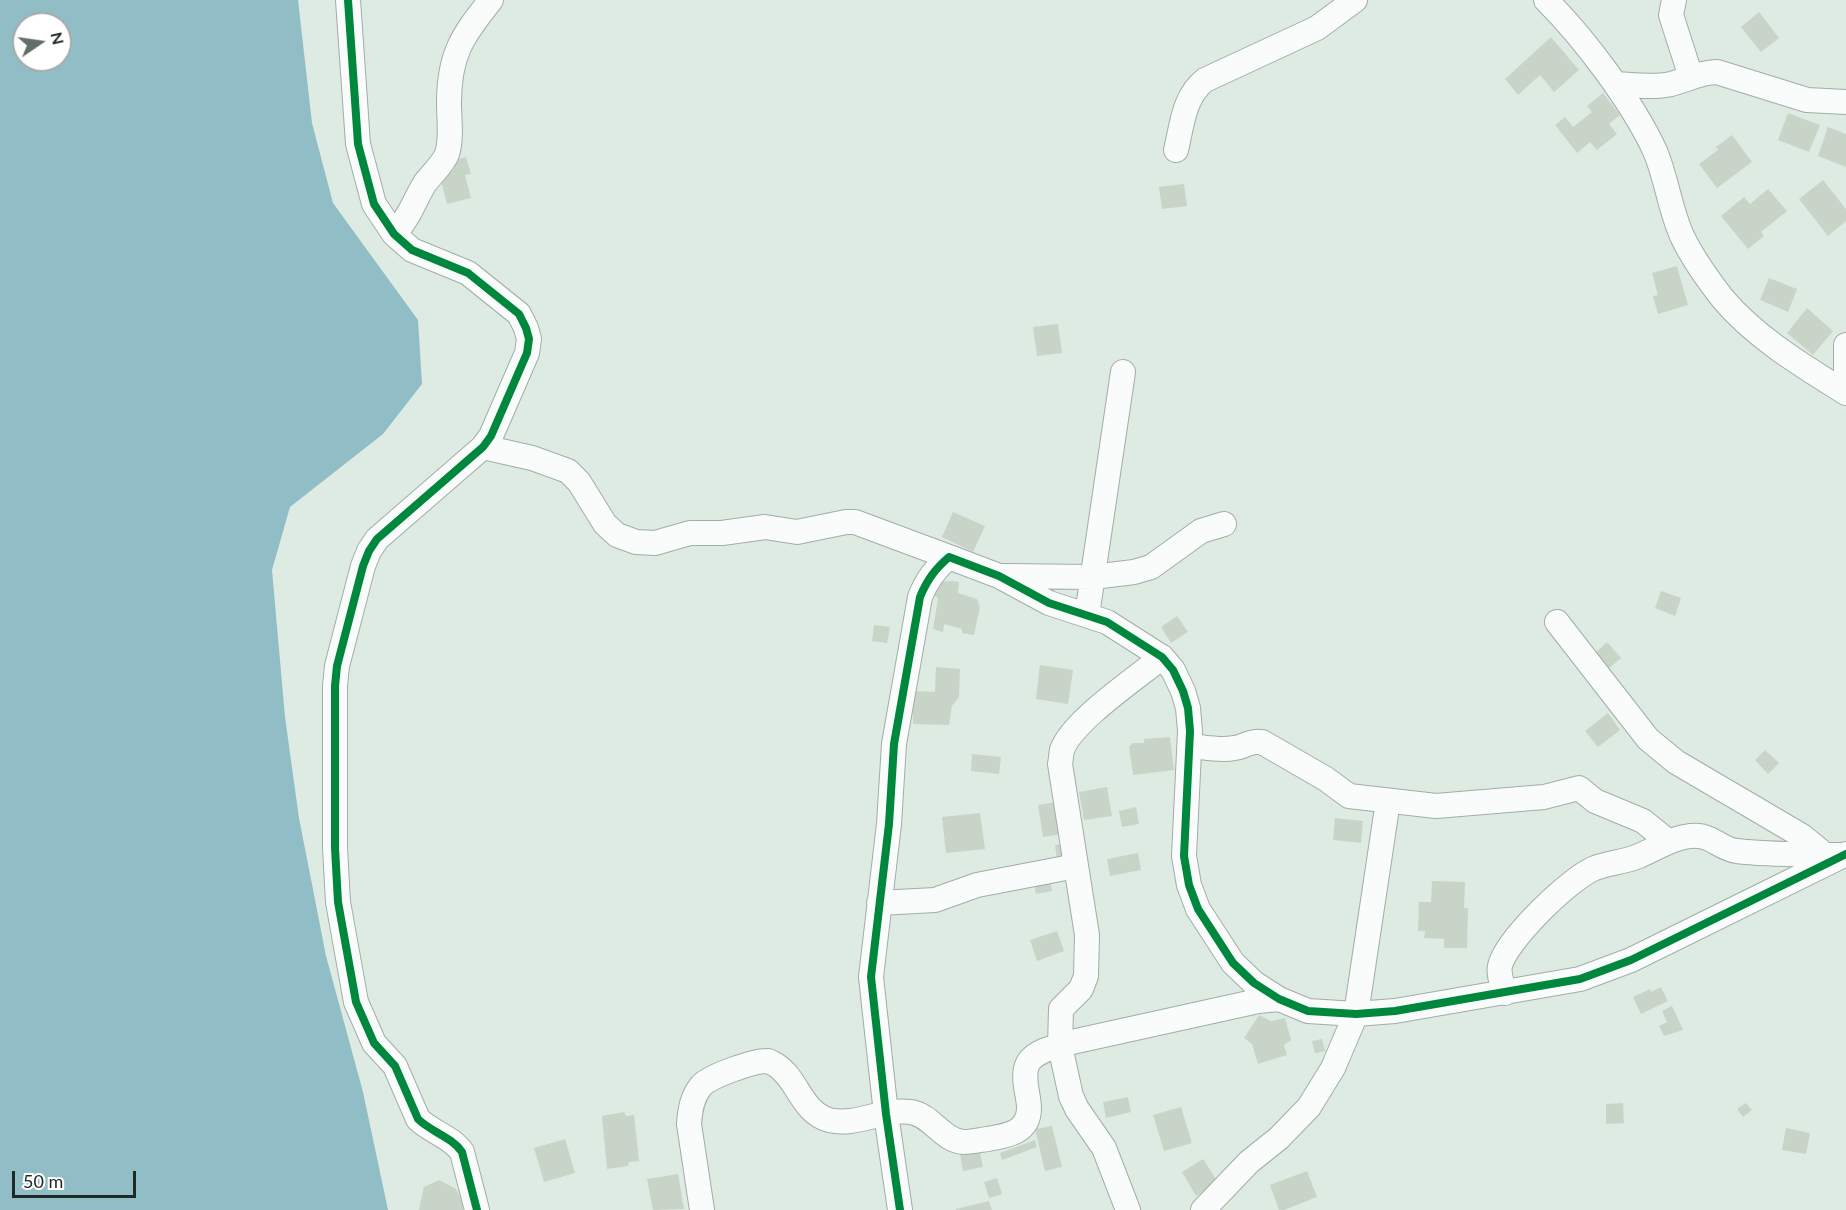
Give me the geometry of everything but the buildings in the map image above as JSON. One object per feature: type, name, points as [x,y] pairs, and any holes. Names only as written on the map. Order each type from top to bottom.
[{"type":"street","points":[[348,0],[358,144],[374,204],[394,234],[412,250],[474,277],[519,314],[529,339],[527,353],[491,436],[483,447],[378,539],[369,551],[337,666],[334,712],[335,848],[338,902],[356,1002],[374,1043],[395,1066],[418,1119],[424,1126],[458,1146],[462,1152],[477,1210]]},
{"type":"street","points":[[394,234],[410,215],[426,183],[447,155],[452,64],[464,35],[491,0]]},
{"type":"street","points":[[1176,150],[1189,98],[1194,88],[1205,80],[1317,28],[1355,0]]},
{"type":"street","points":[[1546,0],[1615,84],[1648,138],[1656,154],[1683,238],[1722,298],[1735,312],[1779,348],[1846,393]]},
{"type":"street","points":[[1674,0],[1671,15],[1691,77]]},
{"type":"street","points":[[1615,84],[1657,86],[1707,72],[1717,72],[1807,100],[1846,102]]},
{"type":"street","points":[[1846,345],[1846,372]]},
{"type":"street","points":[[1087,615],[1123,372]]},
{"type":"street","points":[[483,447],[532,458],[568,471],[579,483],[604,524],[617,535],[636,542],[655,543],[690,533],[722,533],[765,527],[796,532],[855,522],[999,576],[1049,603],[1119,628],[1162,657],[1173,670],[1188,708],[1190,746],[1184,856],[1189,885],[1198,909],[1233,963],[1254,983],[1279,999],[1308,1011],[1356,1014],[1406,1010],[1580,979],[1606,970],[1676,938],[1837,854]]},
{"type":"street","points":[[999,576],[1117,575],[1151,567],[1189,538],[1201,531],[1224,524]]},
{"type":"street","points":[[893,1207],[886,1114],[871,989],[889,824],[894,744],[920,597],[936,567],[949,557]]},
{"type":"street","points":[[1557,621],[1648,739],[1676,762],[1837,854]]},
{"type":"street","points":[[1128,1210],[1104,1148],[1077,1109],[1071,1096],[1060,1046],[1061,1009],[1081,989],[1086,976],[1087,935],[1060,764],[1062,749],[1072,734],[1093,712],[1162,657]]},
{"type":"street","points":[[1190,746],[1227,749],[1255,741],[1262,742],[1326,779],[1349,796],[1388,801],[1436,806],[1453,805],[1544,797],[1579,788],[1595,801],[1643,821],[1669,842]]},
{"type":"street","points":[[1203,1210],[1249,1162],[1279,1138],[1309,1107],[1333,1068],[1356,1014],[1388,801]]},
{"type":"street","points":[[1505,993],[1500,966],[1516,939],[1542,909],[1583,875],[1595,868],[1627,860],[1669,842],[1700,836],[1734,851],[1837,854]]},
{"type":"street","points":[[879,903],[935,900],[977,885],[1076,866]]},
{"type":"street","points":[[702,1210],[689,1124],[690,1111],[692,1101],[702,1084],[728,1070],[768,1061],[785,1074],[804,1102],[828,1120],[845,1121],[912,1112],[956,1141],[967,1142],[1005,1137],[1023,1127],[1028,1118],[1029,1108],[1025,1075],[1028,1064],[1034,1057],[1060,1046],[1257,1001],[1279,999]]},
{"type":"water","points":[[0,0],[298,0],[312,123],[333,203],[418,320],[422,384],[383,434],[290,507],[272,570],[285,717],[299,818],[326,956],[363,1092],[388,1210],[0,1210]]},
{"type":"cycle path","points":[[348,0],[358,144],[374,204],[394,234],[412,250],[468,273],[519,314],[529,339],[527,353],[491,436],[483,447],[377,539],[369,551],[337,666],[335,686],[335,848],[338,902],[356,1002],[374,1043],[395,1066],[418,1119],[453,1142],[462,1152],[477,1210]]},
{"type":"cycle path","points":[[900,1210],[886,1114],[871,977],[889,824],[894,744],[920,597],[932,575],[949,557],[999,576],[1049,603],[1107,622],[1162,657],[1173,670],[1188,708],[1190,731],[1184,856],[1189,885],[1198,909],[1233,963],[1254,983],[1279,999],[1308,1011],[1356,1014],[1395,1011],[1580,979],[1631,960],[1846,854]]}]
